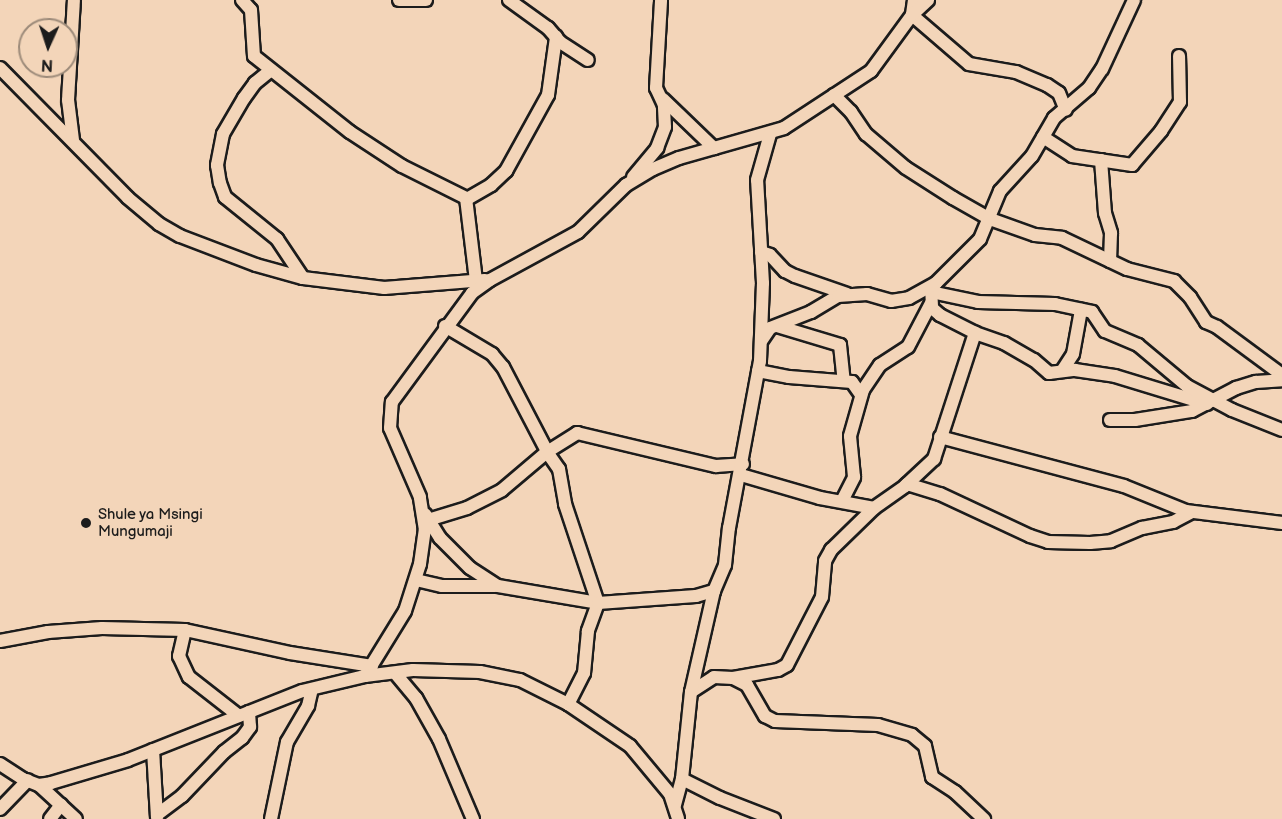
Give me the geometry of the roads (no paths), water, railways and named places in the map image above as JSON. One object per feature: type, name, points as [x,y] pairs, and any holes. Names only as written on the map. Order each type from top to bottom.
[{"type":"street","points":[[73,140],[68,99],[74,0]]},
{"type":"street","points":[[242,0],[251,10],[254,56],[328,112],[350,132],[402,166],[467,199]]},
{"type":"street","points":[[399,0],[426,0]]},
{"type":"street","points":[[509,0],[588,60]]},
{"type":"street","points":[[498,586],[470,568],[440,538],[426,515],[411,474],[393,439],[389,419],[392,402],[472,293],[490,280],[578,232],[626,185],[657,148],[664,131],[665,110],[656,85],[661,0]]},
{"type":"street","points":[[912,15],[914,0]]},
{"type":"street","points":[[626,185],[679,158],[770,134],[784,128],[871,71],[912,15],[928,0]]},
{"type":"street","points":[[842,501],[854,477],[850,436],[861,395],[880,365],[908,347],[931,294],[975,245],[990,219],[1000,191],[1028,161],[1054,118],[1089,88],[1102,69],[1134,0]]},
{"type":"street","points":[[912,15],[969,64],[1016,72],[1056,90],[1066,110]]},
{"type":"street","points":[[467,199],[491,185],[506,171],[548,95],[556,37]]},
{"type":"street","points":[[1043,137],[1072,156],[1132,165],[1161,131],[1180,102],[1179,56]]},
{"type":"street","points":[[0,68],[128,198],[159,224],[180,236],[224,254],[303,278],[384,288],[490,280]]},
{"type":"street","points":[[271,70],[255,83],[223,134],[217,165],[225,197],[277,239],[303,278]]},
{"type":"street","points":[[834,95],[851,112],[866,134],[906,168],[990,219],[1035,235],[1062,238],[1133,271],[1156,274],[1174,281],[1190,297],[1206,322],[1217,327],[1282,375]]},
{"type":"street","points":[[660,96],[714,148]]},
{"type":"street","points":[[675,805],[682,779],[691,692],[714,591],[725,564],[729,528],[759,371],[761,252],[757,180],[770,134]]},
{"type":"street","points":[[1101,160],[1105,213],[1110,229],[1110,261]]},
{"type":"street","points":[[467,199],[476,281]]},
{"type":"street","points":[[761,252],[770,255],[785,271],[795,276],[849,294]]},
{"type":"street","points":[[761,341],[767,331],[811,312],[828,299],[849,294],[867,294],[891,301],[931,294],[978,302],[1055,304],[1094,313],[1105,331],[1138,345],[1210,402]]},
{"type":"street","points":[[931,294],[933,310],[940,315],[975,333],[1004,343],[1034,360],[1046,372],[1081,370],[1115,376],[1210,402],[1282,430]]},
{"type":"street","points":[[1062,371],[1073,354],[1081,310]]},
{"type":"street","points":[[446,326],[492,354],[503,367],[559,469],[565,504],[577,546],[598,603],[588,630],[584,673],[568,704]]},
{"type":"street","points":[[777,326],[840,345],[844,381]]},
{"type":"street","points":[[691,692],[714,677],[733,678],[778,670],[787,665],[822,597],[827,557],[874,508],[907,484],[934,459],[975,333]]},
{"type":"street","points":[[759,371],[789,377],[852,382],[861,395]]},
{"type":"street","points":[[1110,420],[1135,420],[1192,411],[1236,388],[1256,382],[1282,380]]},
{"type":"street","points":[[426,515],[467,508],[502,490],[571,435],[583,433],[716,466],[742,469],[842,501],[874,508]]},
{"type":"street","points":[[940,436],[1124,486],[1192,512],[1282,524]]},
{"type":"street","points":[[907,484],[940,494],[1048,542],[1110,541],[1142,528],[1173,522],[1192,512]]},
{"type":"street","points":[[0,809],[33,782],[92,772],[312,689],[368,671],[397,626],[416,580],[426,515]]},
{"type":"street","points":[[416,580],[442,586],[498,586],[598,603],[696,596],[714,591]]},
{"type":"street","points":[[0,641],[48,632],[102,628],[185,630],[368,671],[395,673],[468,671],[506,675],[568,704],[630,746],[670,794],[678,819]]},
{"type":"street","points":[[158,816],[182,796],[224,752],[242,738],[250,727],[244,714],[189,677],[179,656],[185,630]]},
{"type":"street","points":[[395,673],[416,698],[435,731],[473,819]]},
{"type":"street","points":[[733,678],[747,685],[765,716],[775,721],[824,725],[878,725],[912,735],[925,746],[928,768],[932,777],[956,792],[984,819]]},
{"type":"street","points":[[271,819],[287,742],[308,706],[312,689]]},
{"type":"street","points":[[153,750],[158,816]]},
{"type":"street","points":[[0,764],[33,782],[76,819]]},
{"type":"street","points":[[682,779],[720,798],[774,819]]},
{"type":"street","points":[[50,819],[61,806]]},
{"type":"place","name":"Shule ya Msingi Mungumaji","points":[[86,523]]}]
